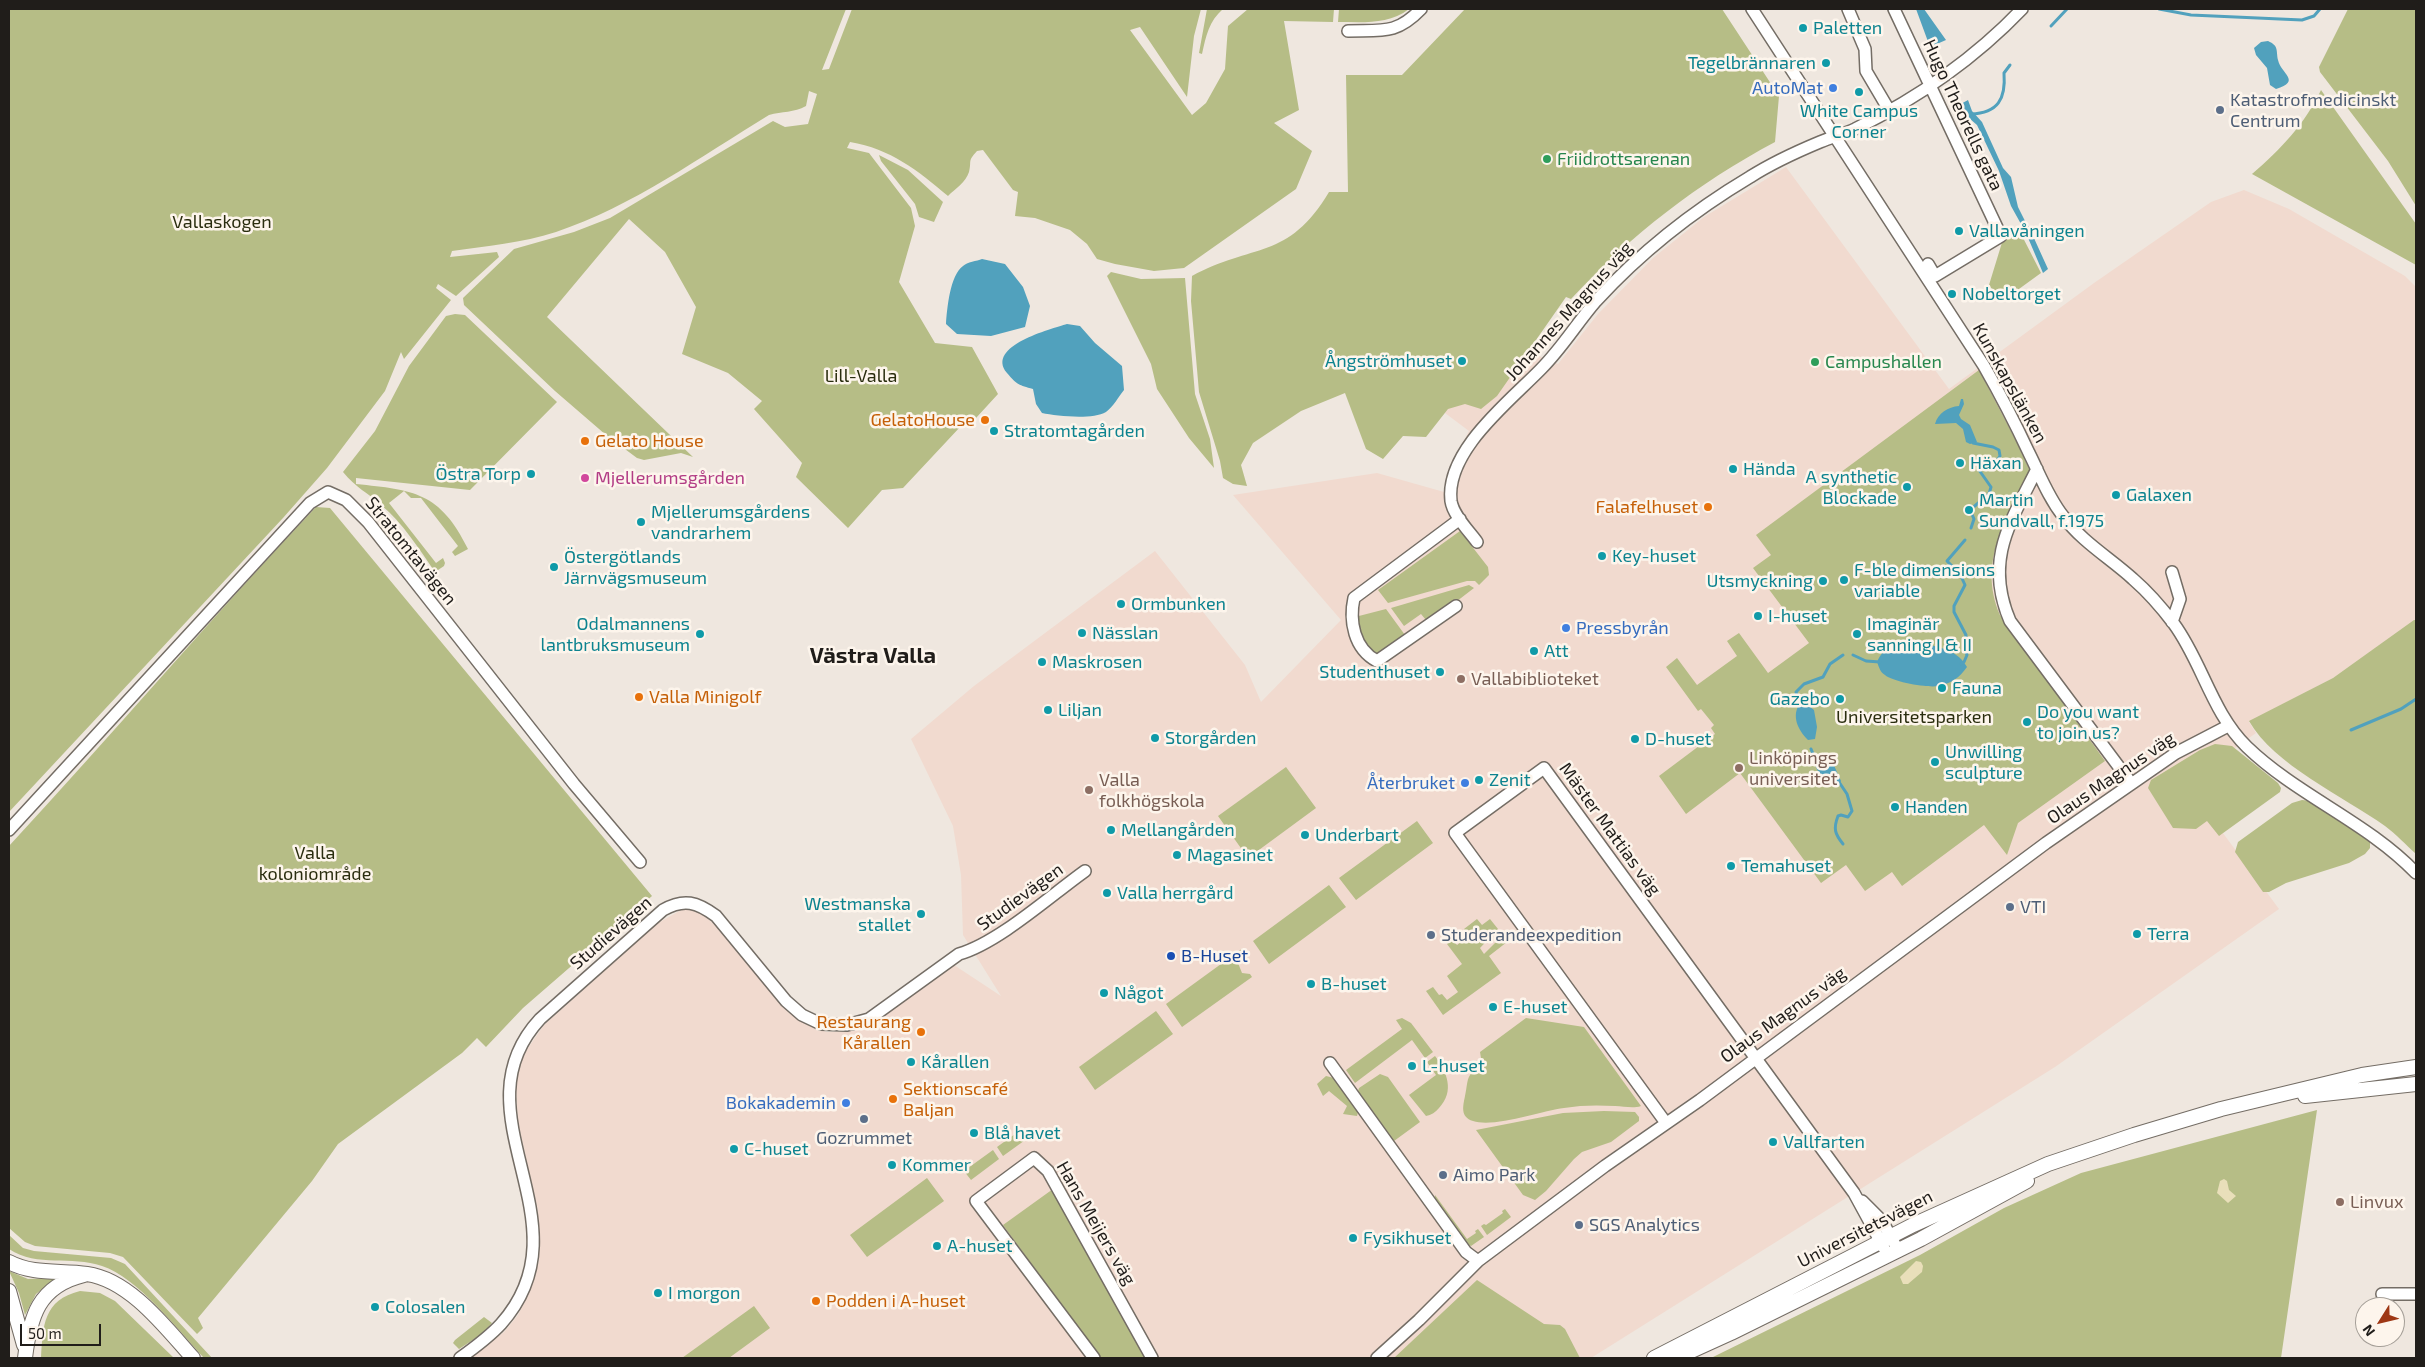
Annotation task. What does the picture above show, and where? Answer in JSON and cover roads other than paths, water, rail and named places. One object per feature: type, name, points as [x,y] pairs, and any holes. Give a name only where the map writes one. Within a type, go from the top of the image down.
[{"type":"main road","name":"Universitetsvägen","points":[[1654,1358],[1885,1239],[2006,1181],[2098,1147],[2170,1124],[2353,1077],[2416,1067]]},
{"type":"main road","name":"Universitetsvägen","points":[[2259,1101],[2416,1084]]},
{"type":"main road","name":"Universitetsvägen","points":[[1676,1358],[1892,1253],[2033,1178],[2098,1147]]},
{"type":"main road","points":[[9,1262],[33,1271],[87,1274],[109,1280],[129,1293],[193,1358]]},
{"type":"main road","points":[[25,1358],[29,1328],[41,1300],[63,1283],[87,1274]]},
{"type":"main road","points":[[9,1291],[20,1326],[25,1358]]},
{"type":"street","points":[[1348,31],[1394,29],[1403,25],[1421,9]]},
{"type":"street","name":"Kunskapslänken","points":[[1752,9],[1984,366],[2037,469],[2007,532],[1999,556],[1998,579],[2002,602],[2010,621],[2131,783]]},
{"type":"street","points":[[1848,9],[1865,49],[1866,71],[1889,110]]},
{"type":"street","name":"Hugo Theorells gata","points":[[1894,9],[2001,236],[1935,276],[1928,264]]},
{"type":"street","name":"Johannes Magnus väg","points":[[1477,542],[1460,519],[1451,500],[1456,471],[1470,442],[1547,363],[1615,282],[1666,234],[1691,215],[1750,176],[1889,110],[1930,85],[1994,36],[2022,9]]},
{"type":"street","points":[[2037,469],[2048,494],[2064,517],[2088,542],[2133,579],[2172,622],[2192,653],[2228,726],[2247,747],[2271,766],[2385,844],[2416,873]]},
{"type":"street","name":"Stratomtavägen","points":[[9,830],[310,503],[328,492],[346,500],[368,522],[574,784],[640,862]]},
{"type":"street","points":[[1456,606],[1377,661],[1365,652],[1352,624],[1354,598],[1460,519]]},
{"type":"street","points":[[2172,572],[2180,600],[2172,622]]},
{"type":"street","name":"Olaus Magnus väg","points":[[1377,1358],[1419,1320],[1478,1261],[2046,843],[2176,753],[2228,726]]},
{"type":"street","name":"Mäster Mattias väg","points":[[1666,1123],[1455,833],[1544,768],[1854,1193],[1882,1221],[1885,1239],[1892,1253]]},
{"type":"street","name":"Studievägen","points":[[460,1358],[489,1336],[511,1312],[520,1297],[532,1261],[534,1237],[531,1211],[509,1108],[509,1079],[516,1052],[540,1018],[664,910],[682,902],[691,902],[706,908],[716,916],[786,1001],[802,1015],[821,1024],[848,1025],[869,1019],[959,954],[976,950],[1085,871]]},
{"type":"street","points":[[1330,1063],[1461,1245],[1478,1261]]},
{"type":"street","name":"Hans Meijers väg","points":[[1094,1358],[976,1201],[1034,1158],[1048,1171],[1152,1358]]},
{"type":"street","points":[[2382,1294],[2416,1294]]},
{"type":"water","points":[[1916,9],[1924,9],[1946,40],[1930,47]]},
{"type":"water","points":[[2268,41],[2275,47],[2280,65],[2289,80],[2284,86],[2276,89],[2270,85],[2267,68],[2256,55],[2254,48],[2261,42]]},
{"type":"water","points":[[1968,100],[1972,111],[1982,122],[2003,168],[2011,177],[2018,207],[2026,223],[2035,234],[2033,236],[2048,269],[2043,273],[2026,233],[2011,206],[1999,171],[1977,125],[1961,111],[1959,105]]},
{"type":"water","points":[[982,259],[1005,264],[1023,287],[1030,306],[1025,327],[991,336],[957,334],[946,324],[950,293],[955,277],[965,265]]},
{"type":"water","points":[[1067,324],[1080,326],[1095,343],[1122,366],[1124,390],[1106,412],[1084,417],[1042,413],[1036,404],[1033,389],[1016,382],[1007,373],[1003,363],[1005,355],[1012,347],[1023,340]]},
{"type":"water","points":[[1961,399],[1963,399],[1964,404],[1959,415],[1961,419],[1970,425],[1977,442],[1970,444],[1966,442],[1963,429],[1956,423],[1935,424],[1938,417],[1944,411],[1959,406]]},
{"type":"water","points":[[1912,641],[1950,651],[1957,655],[1967,667],[1955,680],[1938,686],[1911,684],[1889,678],[1883,674],[1877,662],[1883,652],[1896,644]]},
{"type":"water","points":[[1800,703],[1805,703],[1814,710],[1817,727],[1815,739],[1808,740],[1801,732],[1797,723],[1796,713]]},
{"type":"water","points":[[1812,754],[1832,761],[1841,781],[1840,783],[1827,779],[1820,774]]},
{"type":"waterway","points":[[2051,26],[2067,9]]},
{"type":"waterway","points":[[2159,9],[2191,15],[2302,20],[2314,16],[2320,9]]},
{"type":"waterway","points":[[1971,114],[1988,111],[1998,103],[2002,97],[2004,73],[2010,65]]},
{"type":"waterway","points":[[1971,528],[1974,519],[1970,510],[1989,494],[1991,487],[1979,470],[1984,464],[1996,462],[2000,456],[1999,450],[1993,447],[1973,443]]},
{"type":"waterway","points":[[1961,664],[1967,655],[1964,647],[1966,635],[1954,612],[1954,606],[1965,585],[1960,574],[1947,561],[1965,540]]},
{"type":"waterway","points":[[1801,706],[1796,692],[1804,684],[1823,677],[1830,664],[1843,655]]},
{"type":"waterway","points":[[1853,655],[1866,661],[1880,662]]},
{"type":"waterway","points":[[2351,730],[2401,709],[2416,699]]},
{"type":"waterway","points":[[1811,749],[1814,756]]},
{"type":"waterway","points":[[1837,779],[1847,794],[1852,811],[1848,817],[1838,816],[1836,821],[1835,828],[1843,844]]},
{"type":"place","name":"Paletten","points":[[1803,28]]},
{"type":"place","name":"Tegelbrännaren","points":[[1826,63]]},
{"type":"place","name":"AutoMat","points":[[1833,88]]},
{"type":"place","name":"White Campus Corner","points":[[1859,92]]},
{"type":"place","name":"Katastrofmedicinskt Centrum","points":[[2220,110]]},
{"type":"place","name":"Friidrottsarenan","points":[[1547,159]]},
{"type":"place","name":"Vallavåningen","points":[[1959,231]]},
{"type":"place","name":"Nobeltorget","points":[[1952,294]]},
{"type":"place","name":"Ångströmhuset","points":[[1462,361]]},
{"type":"place","name":"Campushallen","points":[[1815,362]]},
{"type":"place","name":"GelatoHouse","points":[[985,420]]},
{"type":"place","name":"Stratomtagården","points":[[994,431]]},
{"type":"place","name":"Gelato House","points":[[585,441]]},
{"type":"place","name":"Häxan","points":[[1960,463]]},
{"type":"place","name":"Hända","points":[[1733,469]]},
{"type":"place","name":"Östra Torp","points":[[531,474]]},
{"type":"place","name":"Mjellerumsgården","points":[[585,478]]},
{"type":"place","name":"A synthetic Blockade","points":[[1907,487]]},
{"type":"place","name":"Galaxen","points":[[2116,495]]},
{"type":"place","name":"Falafelhuset","points":[[1708,507]]},
{"type":"place","name":"Martin Sundvall, f.1975","points":[[1969,510]]},
{"type":"place","name":"Mjellerumsgårdens vandrarhem","points":[[641,522]]},
{"type":"place","name":"Key-huset","points":[[1602,556]]},
{"type":"place","name":"Östergötlands Järnvägsmuseum","points":[[554,567]]},
{"type":"place","name":"F-ble dimensions variable","points":[[1844,580]]},
{"type":"place","name":"Utsmyckning","points":[[1823,581]]},
{"type":"place","name":"Ormbunken","points":[[1121,604]]},
{"type":"place","name":"I-huset","points":[[1758,616]]},
{"type":"place","name":"Pressbyrån","points":[[1566,628]]},
{"type":"place","name":"Nässlan","points":[[1082,633]]},
{"type":"place","name":"Odalmannens lantbruksmuseum","points":[[700,634]]},
{"type":"place","name":"Imaginär sanning I & II","points":[[1857,634]]},
{"type":"place","name":"Att","points":[[1534,651]]},
{"type":"place","name":"Maskrosen","points":[[1042,662]]},
{"type":"place","name":"Studenthuset","points":[[1440,672]]},
{"type":"place","name":"Vallabiblioteket","points":[[1461,679]]},
{"type":"place","name":"Fauna","points":[[1942,688]]},
{"type":"place","name":"Valla Minigolf","points":[[639,697]]},
{"type":"place","name":"Gazebo","points":[[1840,699]]},
{"type":"place","name":"Liljan","points":[[1048,710]]},
{"type":"place","name":"Do you want to join us?","points":[[2027,722]]},
{"type":"place","name":"Storgården","points":[[1155,738]]},
{"type":"place","name":"D-huset","points":[[1635,739]]},
{"type":"place","name":"Unwilling sculpture","points":[[1935,762]]},
{"type":"place","name":"Linköpings universitet","points":[[1739,768]]},
{"type":"place","name":"Zenit","points":[[1479,780]]},
{"type":"place","name":"Återbruket","points":[[1465,783]]},
{"type":"place","name":"Valla folkhögskola","points":[[1089,790]]},
{"type":"place","name":"Handen","points":[[1895,807]]},
{"type":"place","name":"Mellangården","points":[[1111,830]]},
{"type":"place","name":"Underbart","points":[[1305,835]]},
{"type":"place","name":"Magasinet","points":[[1177,855]]},
{"type":"place","name":"Temahuset","points":[[1731,866]]},
{"type":"place","name":"Valla herrgård","points":[[1107,893]]},
{"type":"place","name":"VTI","points":[[2010,907]]},
{"type":"place","name":"Westmanska stallet","points":[[921,914]]},
{"type":"place","name":"Terra","points":[[2137,934]]},
{"type":"place","name":"Studerandeexpedition","points":[[1431,935]]},
{"type":"place","name":"B-Huset","points":[[1171,956]]},
{"type":"place","name":"B-huset","points":[[1311,984]]},
{"type":"place","name":"Något","points":[[1104,993]]},
{"type":"place","name":"E-huset","points":[[1493,1007]]},
{"type":"place","name":"Restaurang Kårallen","points":[[921,1032]]},
{"type":"place","name":"Kårallen","points":[[911,1062]]},
{"type":"place","name":"L-huset","points":[[1412,1066]]},
{"type":"place","name":"Sektionscafé Baljan","points":[[893,1099]]},
{"type":"place","name":"Bokakademin","points":[[846,1103]]},
{"type":"place","name":"Gozrummet","points":[[864,1119]]},
{"type":"place","name":"Blå havet","points":[[974,1133]]},
{"type":"place","name":"Vallfarten","points":[[1773,1142]]},
{"type":"place","name":"C-huset","points":[[734,1149]]},
{"type":"place","name":"Kommer","points":[[892,1165]]},
{"type":"place","name":"Aimo Park","points":[[1443,1175]]},
{"type":"place","name":"Linvux","points":[[2340,1202]]},
{"type":"place","name":"SGS Analytics","points":[[1579,1225]]},
{"type":"place","name":"Fysikhuset","points":[[1353,1238]]},
{"type":"place","name":"A-huset","points":[[937,1246]]},
{"type":"place","name":"I morgon","points":[[658,1293]]},
{"type":"place","name":"Podden i A-huset","points":[[816,1301]]},
{"type":"place","name":"Colosalen","points":[[375,1307]]},
{"type":"district","name":"Västra Valla","points":[[873,656]]},
{"type":"park label","name":"Vallaskogen","points":[[222,222]]},
{"type":"park label","name":"Lill-Valla","points":[[861,376]]},
{"type":"park label","name":"Universitetsparken","points":[[1914,717]]},
{"type":"park label","name":"Valla koloniområde","points":[[315,863]]}]
